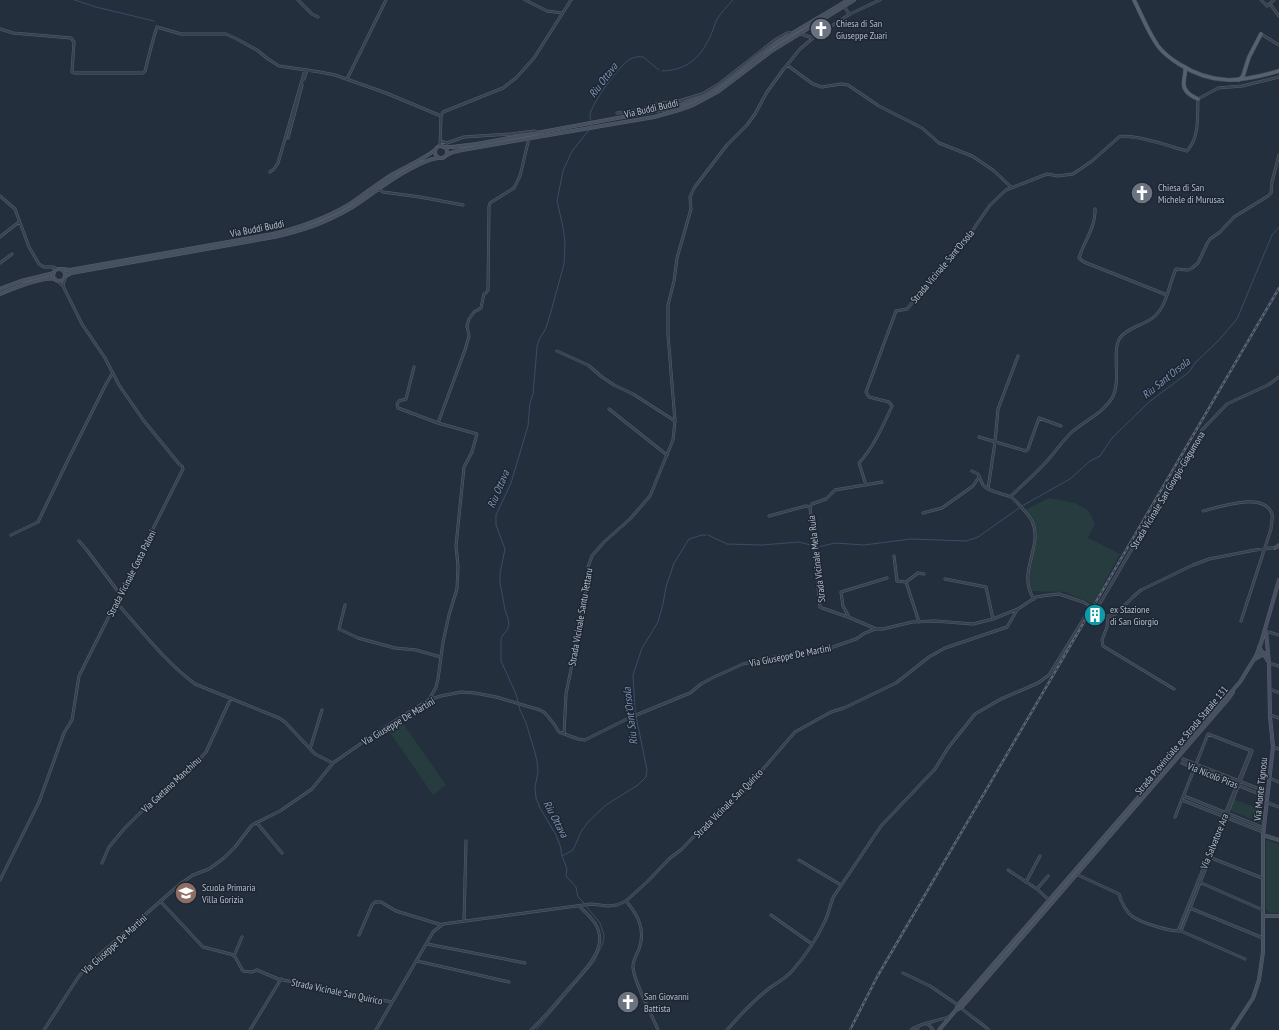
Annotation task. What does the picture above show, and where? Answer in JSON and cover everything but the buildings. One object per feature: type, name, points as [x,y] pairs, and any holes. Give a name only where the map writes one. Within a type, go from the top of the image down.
[{"type":"main road","name":"Via Buddi Buddi","points":[[447,155],[453,152],[597,127],[679,110],[704,100],[719,91],[773,50],[843,5],[848,0]]},
{"type":"main road","name":"Via Buddi Buddi","points":[[442,146],[465,146],[675,107],[697,99],[722,85],[767,49],[791,33],[854,0]]},
{"type":"main road","points":[[1134,0],[1148,30],[1158,46],[1165,54],[1193,72],[1219,80],[1239,80],[1279,71]]},
{"type":"main road","points":[[1239,80],[1245,71],[1249,57],[1261,34]]},
{"type":"main road","points":[[1185,67],[1186,72],[1183,83],[1190,95],[1198,99]]},
{"type":"main road","points":[[1245,71],[1248,76],[1253,78]]},
{"type":"main road","points":[[1185,78],[1189,73],[1193,72]]},
{"type":"main road","points":[[442,146],[446,149],[447,155],[443,158],[438,158],[435,150],[442,146]]},
{"type":"main road","name":"Via Buddi Buddi","points":[[60,269],[70,270],[274,234],[301,227],[322,219],[350,204],[392,175],[435,150]]},
{"type":"main road","name":"Via Buddi Buddi","points":[[65,277],[71,273],[302,231],[324,223],[352,207],[394,178],[421,163],[438,158]]},
{"type":"main road","points":[[0,289],[60,269],[65,272],[65,277],[62,281],[48,278],[0,294]]},
{"type":"main road","points":[[54,272],[53,276],[56,280]]},
{"type":"main road","points":[[1235,688],[1255,658],[1266,631],[1279,580]]},
{"type":"main road","name":"Via Monte Tignosu","points":[[1232,1030],[1253,998],[1259,980],[1263,952],[1263,832],[1273,747],[1266,631]]},
{"type":"main road","points":[[1255,658],[1264,654],[1268,649],[1265,646],[1259,647]]},
{"type":"main road","name":"Via Monte Tignosu","points":[[1259,647],[1269,663]]},
{"type":"main road","name":"Strada Provinciale ex Strada Statale 131","points":[[939,1030],[1225,703],[1235,688]]},
{"type":"main road","name":"Strada Provinciale ex Strada Statale 131","points":[[960,1007],[1050,900],[1235,688]]},
{"type":"main road","points":[[1263,832],[1279,840]]},
{"type":"main road","points":[[1263,916],[1279,916]]},
{"type":"street","points":[[298,0],[312,14],[318,17]]},
{"type":"street","points":[[347,79],[386,0]]},
{"type":"street","points":[[525,0],[547,12],[562,13]]},
{"type":"street","points":[[442,146],[440,141],[440,116],[443,112],[503,88],[517,77],[534,58],[571,0]]},
{"type":"street","points":[[838,0],[850,14]]},
{"type":"street","name":"Strada Vicinale Santu Tettaru","points":[[564,734],[567,686],[585,600],[588,567],[592,556],[604,542],[630,519],[650,496],[673,440],[675,421],[668,335],[668,305],[674,281],[677,258],[691,209],[690,197],[694,188],[726,145],[747,125],[767,92],[800,49],[813,38],[850,14],[880,0]]},
{"type":"street","points":[[1261,0],[1266,6],[1274,0]]},
{"type":"street","points":[[1270,4],[1279,16]]},
{"type":"street","points":[[0,29],[15,33],[71,38],[74,42],[72,72],[74,73],[143,73],[145,71],[150,46],[156,27],[181,34],[226,34],[257,50],[268,60],[279,66],[320,72],[347,79],[396,96],[440,116]]},
{"type":"street","points":[[617,113],[643,109],[656,104],[682,100],[702,94],[719,84],[757,53],[787,33],[791,33]]},
{"type":"street","points":[[799,33],[813,38]]},
{"type":"street","points":[[1261,34],[1279,45]]},
{"type":"street","points":[[787,65],[813,84],[822,87],[841,84],[848,85],[880,106],[922,128],[939,143],[972,156],[993,170],[1011,187]]},
{"type":"street","points":[[288,138],[306,70]]},
{"type":"street","points":[[270,172],[278,163],[306,70]]},
{"type":"street","points":[[1198,99],[1218,88],[1242,86],[1279,77]]},
{"type":"street","name":"Strada Vicinale Sant'Orsola","points":[[866,485],[859,463],[863,460],[870,448],[892,406],[889,402],[869,397],[866,392],[896,311],[907,309],[966,240],[990,205],[1011,187],[1047,174],[1058,176],[1073,174],[1092,161],[1118,137],[1122,136],[1136,137],[1187,151],[1197,128],[1198,99]]},
{"type":"street","points":[[675,107],[682,100]]},
{"type":"street","points":[[440,141],[447,143],[464,137],[534,131],[539,132]]},
{"type":"street","points":[[497,140],[500,135]]},
{"type":"street","points":[[438,423],[465,350],[469,336],[469,319],[474,312],[481,308],[484,294],[488,290],[490,203],[514,188],[520,176],[529,138]]},
{"type":"street","points":[[1011,497],[1047,461],[1072,432],[1105,407],[1116,390],[1117,347],[1119,340],[1127,330],[1149,320],[1156,315],[1167,295],[1176,269],[1188,270],[1198,264],[1210,239],[1220,232],[1234,217],[1271,193],[1272,182],[1279,155]]},
{"type":"street","points":[[378,189],[383,192],[420,197],[463,206]]},
{"type":"street","points":[[0,196],[15,209],[29,247],[39,264],[44,267],[60,269]]},
{"type":"street","points":[[1095,209],[1096,217],[1080,258],[1084,262],[1167,295]]},
{"type":"street","points":[[0,237],[19,222]]},
{"type":"street","points":[[0,263],[12,254]]},
{"type":"street","points":[[63,286],[65,277]]},
{"type":"street","name":"Strada Vicinale Costa Paloni","points":[[0,880],[40,801],[64,733],[72,720],[79,676],[183,469],[144,421],[119,385],[105,358],[82,324],[63,286],[56,280]]},
{"type":"street","points":[[557,351],[588,365],[614,385],[633,394],[675,421]]},
{"type":"street","points":[[988,489],[998,410],[1018,356]]},
{"type":"street","points":[[414,367],[406,399],[399,401],[397,404],[398,408],[438,423],[477,434],[472,452],[464,467],[456,546],[458,566],[457,589],[443,642],[442,657],[436,687],[428,700]]},
{"type":"street","points":[[11,535],[38,522],[69,456],[112,374]]},
{"type":"street","name":"Strada Vicinale San Giorgio-Giagumona","points":[[1096,610],[1202,430],[1227,404],[1268,385],[1279,377]]},
{"type":"street","points":[[609,409],[668,455]]},
{"type":"street","points":[[979,437],[1026,451],[1039,418],[1061,426]]},
{"type":"street","points":[[972,471],[978,474],[983,486],[1011,497],[1032,519],[1035,529],[1035,543],[1027,580],[1029,592],[1034,599]]},
{"type":"street","points":[[923,513],[942,508],[973,486],[979,476]]},
{"type":"street","name":"Strada Vicinale Mela Ruia","points":[[875,629],[820,607],[810,507],[812,504],[826,499],[835,490],[882,482]]},
{"type":"street","points":[[1203,511],[1238,502],[1256,502],[1266,506],[1272,514],[1271,529],[1241,621]]},
{"type":"street","points":[[769,516],[806,506],[810,507]]},
{"type":"street","points":[[79,541],[86,548],[120,594]]},
{"type":"street","points":[[1174,688],[1103,646],[1102,640],[1107,627],[1108,616],[1112,616],[1118,612],[1147,586],[1193,565],[1209,559],[1278,547]]},
{"type":"street","points":[[894,556],[897,581],[906,582],[918,573],[924,574]]},
{"type":"street","points":[[850,618],[843,606],[841,592],[887,578]]},
{"type":"street","points":[[945,579],[986,587],[993,619]]},
{"type":"street","points":[[906,582],[919,622]]},
{"type":"street","name":"Via Giuseppe De Martini","points":[[44,1030],[79,976],[96,958],[180,884],[193,875],[209,869],[224,858],[235,847],[252,825],[280,811],[312,789],[333,764],[376,733],[428,700],[460,692],[480,694],[521,704],[545,713],[559,732],[585,740],[629,718],[690,693],[714,676],[743,664],[779,656],[827,649],[875,629],[934,621],[973,624],[993,619],[1018,609],[1042,596],[1059,594],[1083,602],[1108,616]]},
{"type":"street","points":[[116,602],[180,672],[195,684],[279,718],[285,722],[320,758],[333,764]]},
{"type":"street","points":[[345,605],[339,629],[366,640],[395,648],[416,650],[442,657]]},
{"type":"street","points":[[727,1030],[744,1012],[793,970],[812,944],[825,920],[830,904],[841,885],[881,826],[935,769],[948,748],[975,714],[1001,699],[1038,683],[1049,675],[1091,607]]},
{"type":"street","name":"Strada Vicinale San Quirico","points":[[376,1030],[433,932],[443,924],[591,904],[608,906],[617,905],[626,900],[648,881],[669,859],[682,849],[711,818],[744,790],[795,732],[831,712],[844,708],[896,683],[929,657],[945,648],[1007,628],[1018,609]]},
{"type":"street","points":[[1266,631],[1279,636]]},
{"type":"street","points":[[1269,663],[1279,666]]},
{"type":"street","points":[[1270,689],[1279,692]]},
{"type":"street","name":"Via Gaetano Manchinu","points":[[102,863],[109,847],[124,829],[206,752],[231,698]]},
{"type":"street","points":[[310,749],[322,710]]},
{"type":"street","points":[[1270,715],[1279,718]]},
{"type":"street","name":"Via Salvatore Ara","points":[[1180,931],[1251,751],[1208,734],[1196,764]]},
{"type":"street","points":[[1273,747],[1279,749]]},
{"type":"street","name":"Via Nicolò Piras","points":[[1184,759],[1268,792]]},
{"type":"street","name":"Via Nicolò Piras","points":[[1182,763],[1267,797]]},
{"type":"street","points":[[1175,817],[1196,764]]},
{"type":"street","points":[[1269,778],[1279,782]]},
{"type":"street","points":[[1184,796],[1226,813],[1263,832]]},
{"type":"street","points":[[1182,800],[1263,832]]},
{"type":"street","points":[[1266,802],[1279,807]]},
{"type":"street","points":[[257,823],[282,853]]},
{"type":"street","points":[[464,921],[466,841]]},
{"type":"street","points":[[1026,882],[1040,856]]},
{"type":"street","points":[[1209,857],[1262,878]]},
{"type":"street","points":[[799,860],[841,885]]},
{"type":"street","points":[[1008,870],[1037,889],[1050,900]]},
{"type":"street","points":[[1076,874],[1119,894],[1121,902],[1134,917],[1173,931],[1180,931],[1245,959]]},
{"type":"street","points":[[1037,889],[1048,876]]},
{"type":"street","points":[[1199,882],[1263,910]]},
{"type":"street","name":"Via Salvatore Ara","points":[[1180,931],[1199,882]]},
{"type":"street","points":[[626,900],[633,909],[642,929],[642,942],[633,966],[636,980],[658,1030]]},
{"type":"street","points":[[161,902],[203,947],[234,956],[242,936]]},
{"type":"street","points":[[359,935],[372,905],[375,902],[381,902],[396,911],[442,925]]},
{"type":"street","points":[[531,1030],[540,1022],[594,957],[599,942],[597,926],[579,906]]},
{"type":"street","points":[[1190,908],[1263,938]]},
{"type":"street","points":[[771,915],[812,944]]},
{"type":"street","points":[[427,944],[525,962]]},
{"type":"street","name":"Strada Vicinale San Quirico","points":[[234,956],[243,971],[252,972],[258,970],[282,979],[392,1002]]},
{"type":"street","points":[[417,961],[509,982]]},
{"type":"street","points":[[903,973],[919,979],[930,986],[960,1007],[972,1018],[980,1021],[989,1030]]},
{"type":"street","name":"Strada Vicinale San Quirico","points":[[250,1030],[282,979]]},
{"type":"street","points":[[911,1030],[920,1025],[943,1019],[953,1014]]},
{"type":"street","points":[[926,1024],[933,1030]]},
{"type":"street","points":[[917,1030],[920,1025]]},
{"type":"green space","points":[[1049,498],[1075,503],[1089,511],[1095,524],[1088,538],[1120,554],[1093,604],[1065,592],[1030,591],[1031,556],[1037,532],[1025,510]]},
{"type":"green space","points":[[400,719],[446,785],[433,795],[387,728]]},
{"type":"green space","points":[[1233,799],[1266,811],[1264,824],[1229,810]]},
{"type":"green space","points":[[1266,840],[1279,844],[1279,913],[1270,913],[1266,909]]},
{"type":"waterway","points":[[75,0],[96,7],[154,21]]},
{"type":"waterway","name":"Riu Ottava","points":[[662,71],[685,66],[697,57],[706,45],[717,19],[733,0]]},
{"type":"waterway","name":"Riu Ottava","points":[[591,126],[590,115],[593,106],[601,92],[627,61],[633,58],[643,57],[659,70]]},
{"type":"waterway","name":"Riu Ottava","points":[[584,903],[578,897],[576,887],[566,876],[567,869],[560,845],[536,798],[535,787],[538,772],[534,749],[516,694],[501,661],[501,639],[509,625],[500,582],[500,573],[505,549],[496,525],[496,515],[511,483],[528,426],[530,403],[533,394],[537,347],[546,328],[564,264],[565,242],[557,201],[563,171],[572,151],[590,129]]},
{"type":"waterway","name":"Riu Sant'Orsola","points":[[1022,506],[1070,479],[1090,461],[1100,456],[1112,438],[1149,402],[1189,372],[1195,363],[1218,341],[1237,319],[1272,235],[1279,227]]},
{"type":"waterway","name":"Riu Sant'Orsola","points":[[708,535],[727,544],[762,545],[799,542],[818,547],[835,543],[864,545],[911,539],[966,541],[978,537],[1019,508]]},
{"type":"waterway","name":"Riu Sant'Orsola","points":[[562,856],[573,850],[582,830],[606,805],[638,785],[646,777],[647,770],[635,711],[633,675],[642,648],[658,622],[666,587],[674,563],[689,539],[706,535]]},
{"type":"waterway","name":"Riu Ottava","points":[[536,1030],[594,962],[603,943],[604,935],[600,923],[586,906]]},
{"type":"railway","points":[[850,1030],[877,977],[1279,288]]},
{"type":"place","name":"Chiesa di San Giuseppe Zuari","points":[[821,29]]},
{"type":"place","name":"Chiesa di San Michele di Murusas","points":[[1142,193]]},
{"type":"place","name":"ex Stazione di San Giorgio","points":[[1095,615]]},
{"type":"place","name":"Scuola Primaria Villa Gorizia","points":[[186,893]]},
{"type":"place","name":"San Giovanni Battista","points":[[628,1002]]}]
